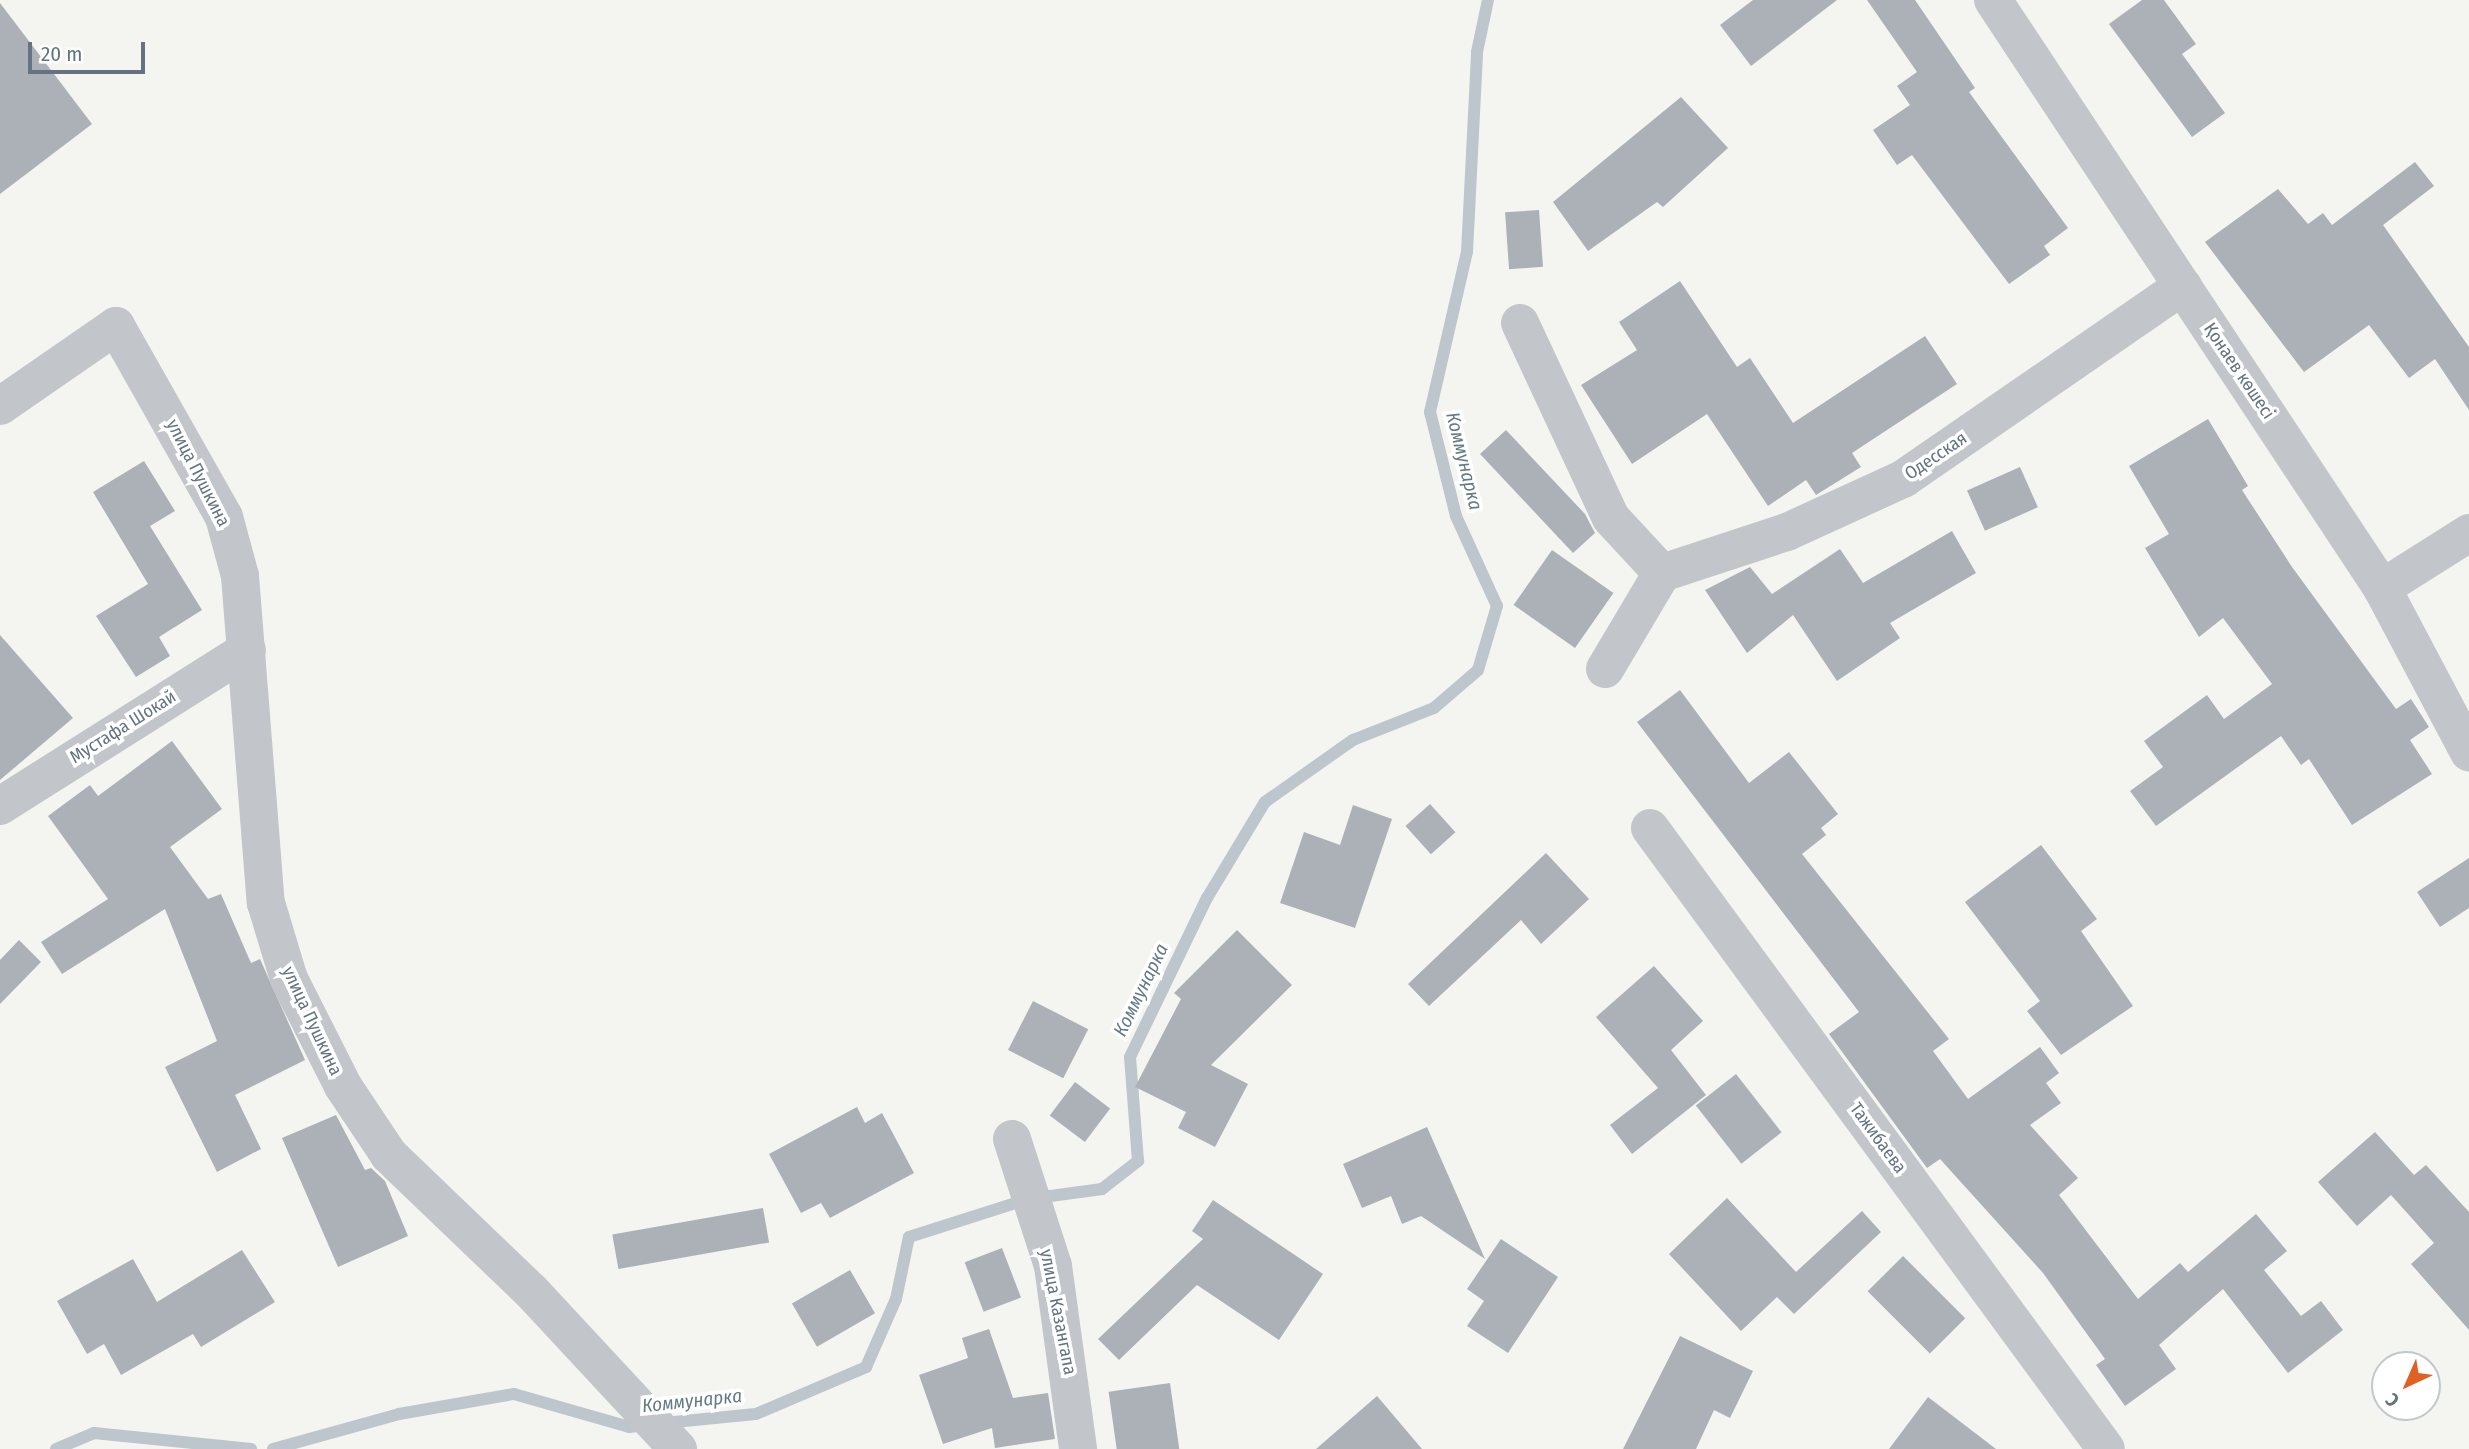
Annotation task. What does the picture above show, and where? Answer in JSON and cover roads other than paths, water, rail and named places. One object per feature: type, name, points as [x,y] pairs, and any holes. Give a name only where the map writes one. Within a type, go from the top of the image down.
[{"type":"street","name":"Қонаев көшесі","points":[[1993,0],[2382,588],[2469,752]]},
{"type":"street","name":"Одесская","points":[[1662,573],[1787,532],[1903,480],[2183,286]]},
{"type":"street","points":[[1520,323],[1611,518],[1662,573],[1605,669]]},
{"type":"street","name":"улица Пушкина","points":[[0,406],[116,327],[224,517],[240,576],[266,903],[289,979],[343,1086],[389,1155],[531,1291],[678,1449]]},
{"type":"street","points":[[2382,588],[2469,533]]},
{"type":"street","name":"Мустафа Шокай","points":[[0,806],[247,650]]},
{"type":"street","name":"Тажибаева","points":[[1650,828],[2106,1449]]},
{"type":"street","name":"улица Казангапа","points":[[1012,1139],[1053,1266],[1078,1449]]},
{"type":"waterway","name":"Коммунарка","points":[[664,1423],[756,1414],[866,1367],[896,1299],[909,1237],[1028,1199],[1102,1189],[1138,1161],[1130,1057],[1207,898],[1265,802],[1353,740],[1434,708],[1478,670],[1497,606],[1456,516],[1430,412],[1467,252],[1477,52],[1488,0]]},
{"type":"waterway","name":"Коммунарка","points":[[273,1449],[399,1414],[514,1394],[629,1427],[646,1425]]},
{"type":"waterway","name":"Коммунарка","points":[[56,1449],[94,1433],[251,1449]]}]
